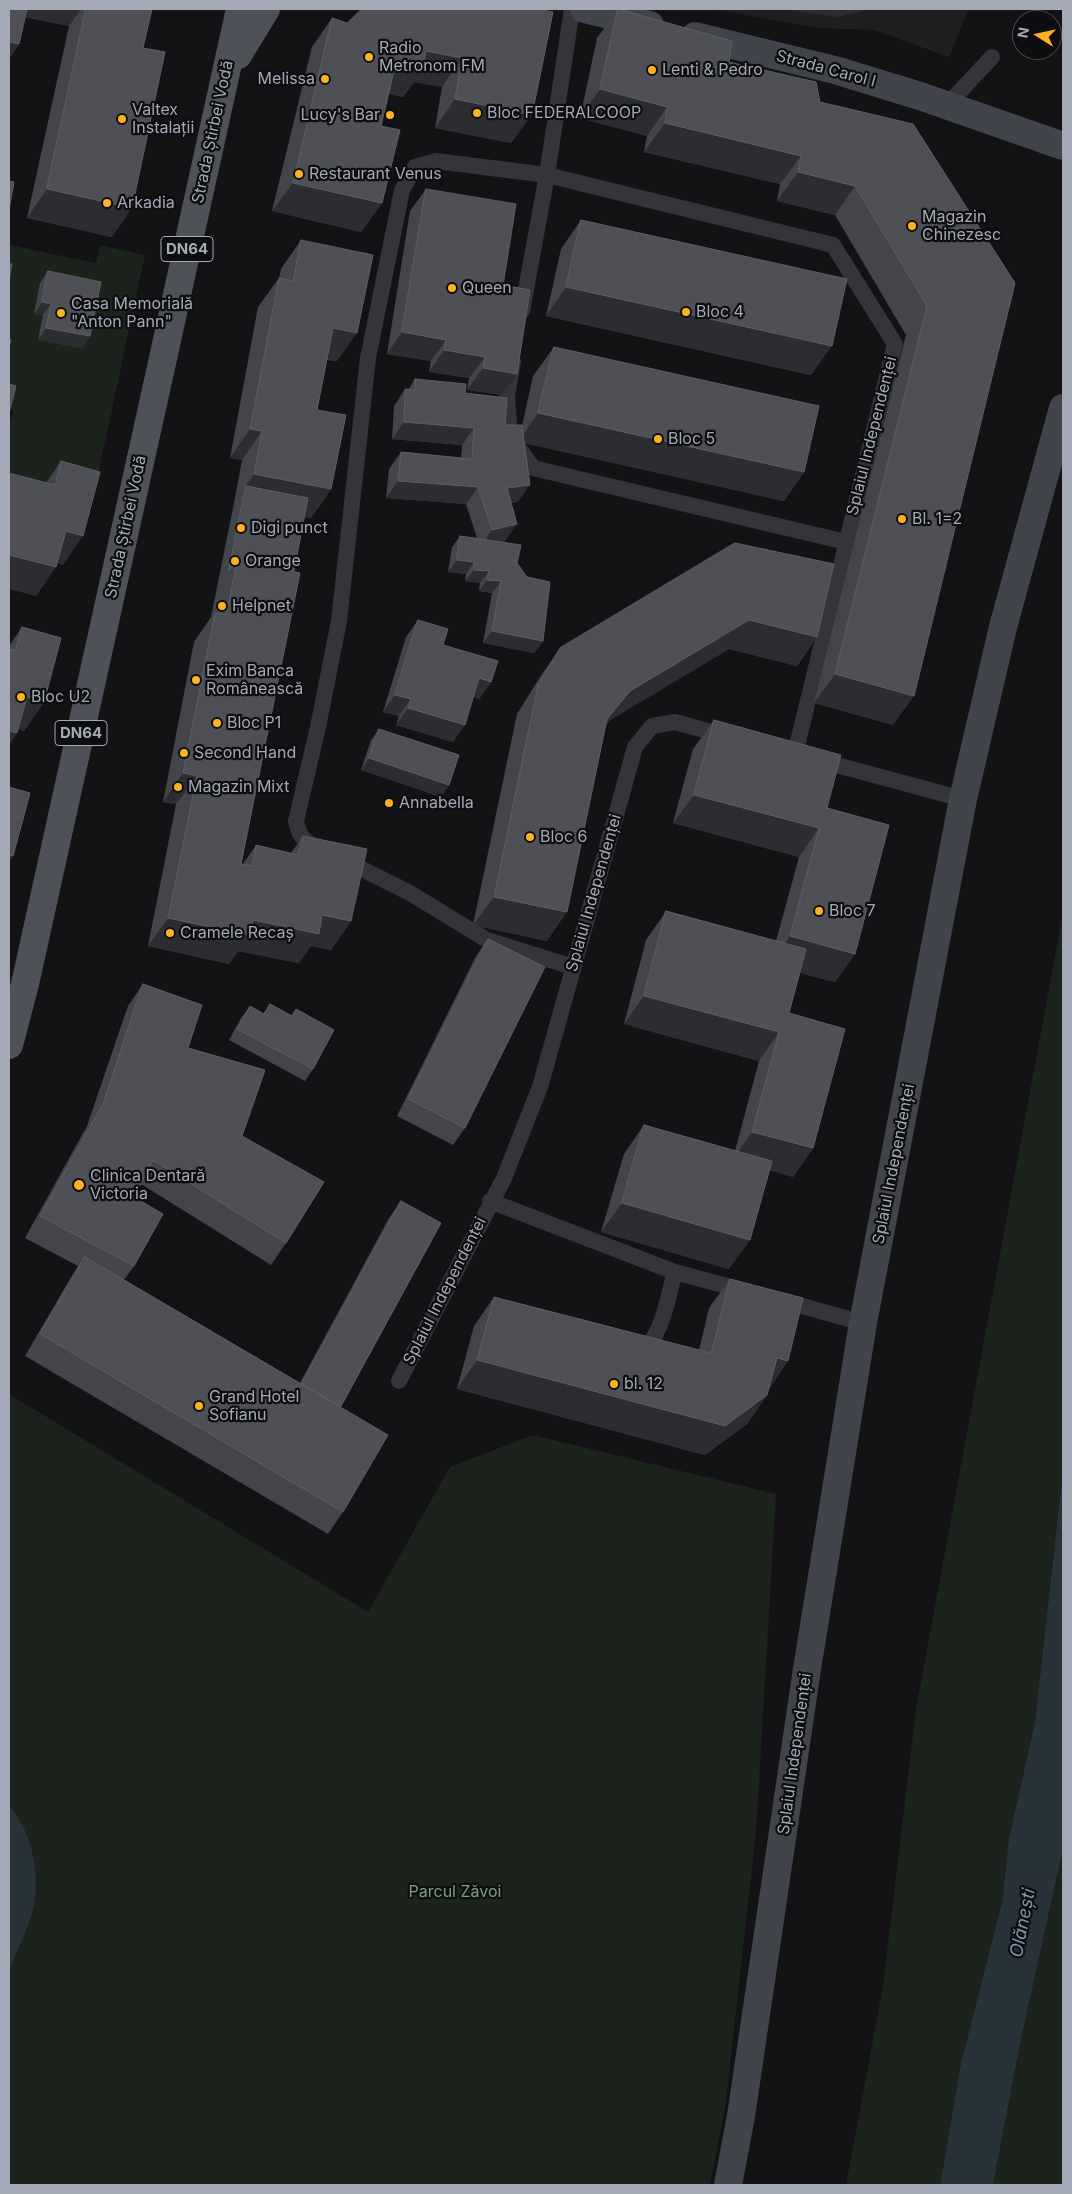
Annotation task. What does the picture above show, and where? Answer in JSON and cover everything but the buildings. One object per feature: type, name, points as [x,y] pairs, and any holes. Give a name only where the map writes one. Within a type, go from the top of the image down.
[{"type":"main road","points":[[222,9],[225,78]]},
{"type":"main road","name":"Strada Știrbei Vodă","points":[[9,1045],[25,984],[240,9]]},
{"type":"main road","points":[[225,78],[266,9]]},
{"type":"street","name":"Strada Carol I","points":[[584,9],[835,70],[947,105],[1063,146]]},
{"type":"street","name":"Splaiul Independenței","points":[[728,2185],[741,2116],[806,1679],[863,1323],[963,799],[1002,627],[1063,408]]},
{"type":"lane","points":[[519,329],[547,175],[572,9]]},
{"type":"lane","points":[[947,105],[992,57]]},
{"type":"lane","name":"Splaiul Independenței","points":[[573,967],[487,940],[410,893],[311,844],[298,833],[296,821],[318,727],[339,621],[368,358],[402,190],[415,168],[436,161],[547,175],[833,245],[895,344],[795,754]]},
{"type":"lane","points":[[516,348],[507,396],[510,436],[533,468],[846,542]]},
{"type":"lane","name":"Splaiul Independenței","points":[[399,1381],[515,1154],[540,1087],[635,747],[652,726],[675,722],[740,739]]},
{"type":"lane","points":[[776,749],[963,799]]},
{"type":"lane","name":"Splaiul Independenței","points":[[490,1201],[676,1272],[863,1323]]},
{"type":"lane","points":[[618,1354],[636,1354],[648,1348],[658,1332],[676,1272]]},
{"type":"shaded area","points":[[714,9],[969,9],[949,57],[874,30],[818,28]]},
{"type":"green space","points":[[9,245],[96,263],[100,245],[145,255],[96,484],[9,500],[9,427],[13,412],[9,401]]},
{"type":"green space","points":[[1063,913],[1063,1471],[1035,1722],[1009,1838],[1002,1902],[961,2063],[940,2185],[846,2185],[883,1986],[916,1709]]},
{"type":"green space","name":"Parcul Zăvoi","points":[[9,1394],[368,1612],[450,1467],[533,1435],[776,1494],[756,1832],[725,2109],[710,2185],[9,2185]]},
{"type":"green space","points":[[1063,1849],[1063,2185],[993,2185],[1020,2044]]},
{"type":"water","name":"Olănești","points":[[1063,1471],[1063,1849],[1020,2044],[993,2185],[940,2185],[961,2063],[1002,1902],[1009,1838],[1035,1722]]},
{"type":"water","points":[[9,1805],[25,1830],[30,1844],[34,1858],[36,1888],[31,1917],[9,1970]]},
{"type":"place","name":"Radio Metronom FM","points":[[369,57]]},
{"type":"place","name":"Lenti & Pedro","points":[[652,70]]},
{"type":"place","name":"Melissa","points":[[325,79]]},
{"type":"place","name":"Bloc FEDERALCOOP","points":[[477,113]]},
{"type":"place","name":"Lucy's Bar","points":[[390,115]]},
{"type":"place","name":"Valtex Instalații","points":[[122,119]]},
{"type":"place","name":"Restaurant Venus","points":[[299,174]]},
{"type":"place","name":"Arkadia","points":[[107,203]]},
{"type":"place","name":"Magazin Chinezesc","points":[[912,226]]},
{"type":"place","name":"Queen","points":[[452,288]]},
{"type":"place","name":"Bloc 4","points":[[686,312]]},
{"type":"place","name":"Casa Memorială \"Anton Pann\"","points":[[61,313]]},
{"type":"place","name":"Bloc 5","points":[[658,439]]},
{"type":"place","name":"Bl. 1=2","points":[[902,519]]},
{"type":"place","name":"Digi punct","points":[[241,528]]},
{"type":"place","name":"Orange","points":[[235,561]]},
{"type":"place","name":"Helpnet","points":[[222,606]]},
{"type":"place","name":"Exim Banca Românească","points":[[196,680]]},
{"type":"place","name":"Bloc U2","points":[[21,697]]},
{"type":"place","name":"Bloc P1","points":[[217,723]]},
{"type":"place","name":"Second Hand","points":[[184,753]]},
{"type":"place","name":"Magazin Mixt","points":[[178,787]]},
{"type":"place","name":"Annabella","points":[[389,803]]},
{"type":"place","name":"Bloc 6","points":[[530,837]]},
{"type":"place","name":"Bloc 7","points":[[819,911]]},
{"type":"place","name":"Cramele Recaș","points":[[170,933]]},
{"type":"place","name":"Clinica Dentară Victoria","points":[[79,1185]]},
{"type":"place","name":"bl. 12","points":[[614,1384]]},
{"type":"place","name":"Grand Hotel Sofianu","points":[[199,1406]]}]
